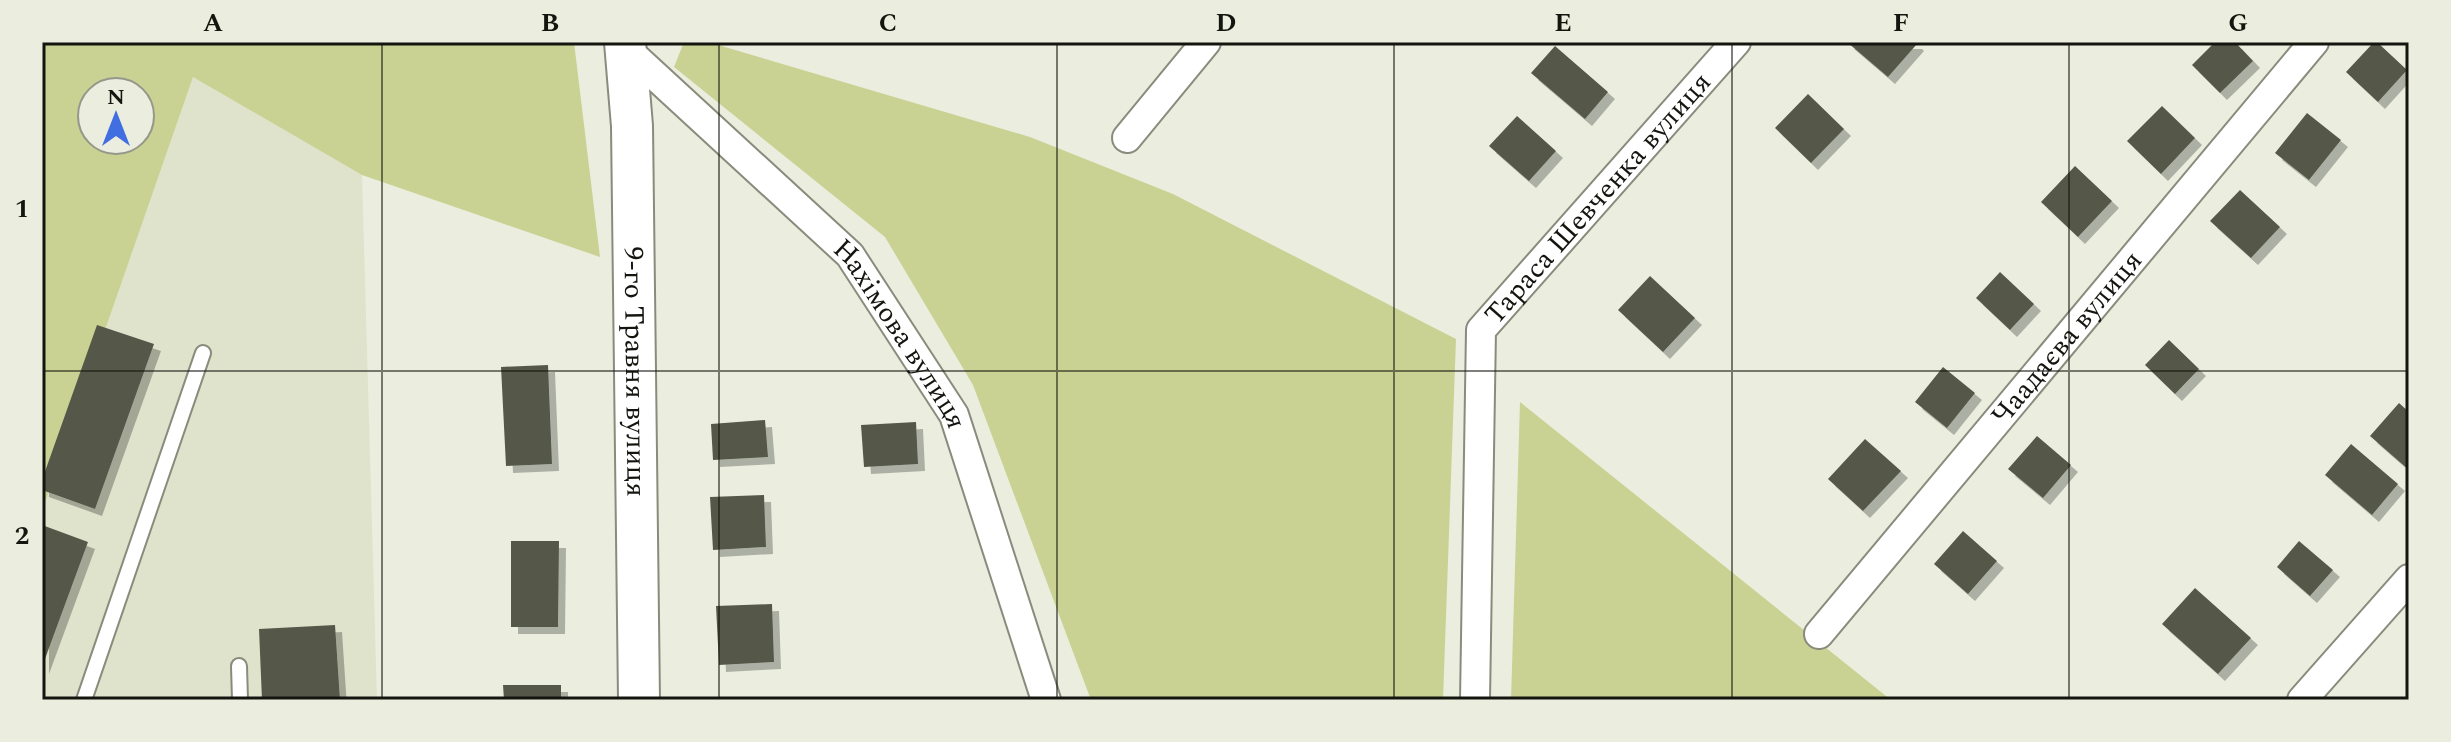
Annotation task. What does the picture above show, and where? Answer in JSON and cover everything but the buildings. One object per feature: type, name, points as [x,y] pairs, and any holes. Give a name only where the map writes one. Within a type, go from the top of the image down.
[{"type":"main road","name":"9-го Травня вулиця","points":[[626,45],[632,126],[639,700]]},
{"type":"street","points":[[1127,138],[1206,42]]},
{"type":"street","name":"Тараса Шевченка вулиця","points":[[1475,700],[1481,330],[1736,42]]},
{"type":"street","name":"Чаадаєва вулиця","points":[[1819,634],[2314,42]]},
{"type":"street","name":"Нахімова вулиця","points":[[626,45],[850,255],[954,415],[1046,700]]},
{"type":"street","points":[[2302,700],[2409,579]]},
{"type":"lane","points":[[84,700],[203,353]]},
{"type":"lane","points":[[239,666],[240,700]]},
{"type":"shaded area","points":[[193,76],[362,175],[377,700],[42,700],[42,488]]},
{"type":"green space","points":[[42,42],[574,42],[600,257],[362,175],[193,77],[42,511]]},
{"type":"green space","points":[[684,42],[708,42],[1030,137],[1173,194],[1456,339],[1443,700],[1091,700],[973,385],[885,237],[674,67]]},
{"type":"green space","points":[[1520,402],[1891,700],[1511,700]]}]
